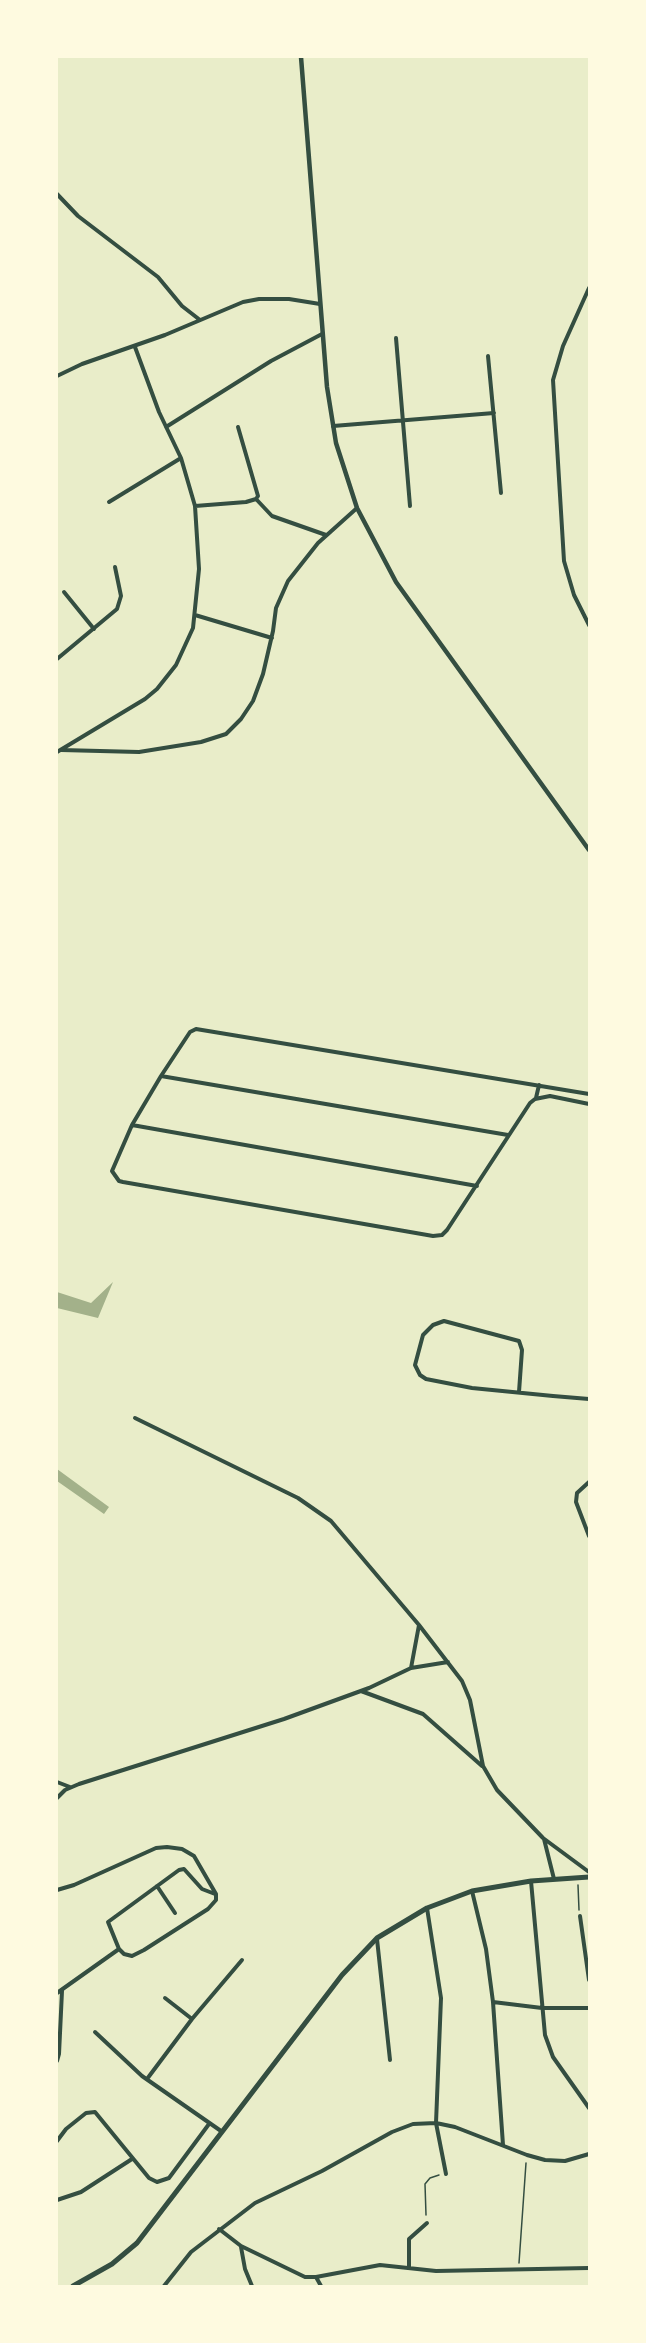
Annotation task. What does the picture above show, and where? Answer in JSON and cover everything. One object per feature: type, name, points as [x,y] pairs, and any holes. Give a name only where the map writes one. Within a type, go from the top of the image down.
[{"type":"main road","points":[[72,2286],[112,2264],[137,2243],[342,1975],[377,1938],[428,1908],[472,1891],[531,1881],[589,1877]]},
{"type":"street","points":[[301,57],[322,334],[333,426],[357,508],[396,582],[589,850]]},
{"type":"street","points":[[57,194],[78,216],[158,277],[182,306],[200,320]]},
{"type":"street","points":[[589,288],[563,346],[553,380],[564,561],[574,594],[589,625]]},
{"type":"street","points":[[57,376],[82,364],[135,347],[243,302],[259,299],[302,299],[320,304]]},
{"type":"street","points":[[166,427],[271,361],[322,334]]},
{"type":"street","points":[[396,338],[410,506]]},
{"type":"street","points":[[58,751],[145,699],[157,689],[176,665],[193,628],[200,569],[195,506],[181,458],[166,427],[135,347]]},
{"type":"street","points":[[488,356],[501,493]]},
{"type":"street","points":[[333,426],[494,413]]},
{"type":"street","points":[[238,427],[258,491],[256,499]]},
{"type":"street","points":[[109,502],[181,458]]},
{"type":"street","points":[[256,499],[272,516],[326,535]]},
{"type":"street","points":[[195,506],[246,502],[256,499]]},
{"type":"street","points":[[58,751],[139,752],[201,742],[226,734],[241,720],[253,701],[272,638],[278,600],[305,557],[357,508]]},
{"type":"street","points":[[57,659],[111,615],[120,603],[121,596],[115,567]]},
{"type":"street","points":[[64,592],[94,629]]},
{"type":"street","points":[[195,615],[272,638]]},
{"type":"street","points":[[589,1094],[200,1029],[190,1032],[161,1076],[132,1125],[112,1171],[118,1181],[433,1236],[445,1233],[530,1103],[535,1099],[550,1096],[589,1104]]},
{"type":"street","points":[[161,1076],[508,1135]]},
{"type":"street","points":[[535,1099],[539,1084]]},
{"type":"street","points":[[132,1125],[477,1186]]},
{"type":"street","points":[[519,1392],[522,1350],[519,1341],[451,1322],[439,1322],[428,1328],[419,1342],[415,1365],[420,1375],[429,1380],[519,1392],[589,1399]]},
{"type":"street","points":[[135,1418],[298,1498],[331,1521],[419,1625],[462,1681],[470,1700],[483,1766]]},
{"type":"street","points":[[589,1482],[577,1493],[576,1502],[589,1536]]},
{"type":"street","points":[[411,1668],[419,1625]]},
{"type":"street","points":[[57,1798],[70,1787],[243,1733],[361,1691],[411,1668],[449,1662]]},
{"type":"street","points":[[361,1691],[423,1713],[483,1766],[499,1792],[543,1838],[589,1872]]},
{"type":"street","points":[[57,1782],[70,1787]]},
{"type":"street","points":[[543,1838],[554,1879]]},
{"type":"street","points":[[57,1890],[74,1885],[156,1848],[182,1849],[194,1856],[216,1894],[216,1900],[208,1909],[132,1956],[124,1954],[119,1949],[108,1922],[182,1869],[202,1889],[216,1894]]},
{"type":"street","points":[[531,1881],[545,2035],[553,2057],[589,2108]]},
{"type":"street","points":[[157,1886],[175,1913]]},
{"type":"street","points":[[472,1891],[482,1932],[494,2002],[503,2145]]},
{"type":"street","points":[[428,1908],[441,1998],[436,2123],[446,2174]]},
{"type":"street","points":[[580,1916],[589,1980]]},
{"type":"street","points":[[377,1938],[390,2060]]},
{"type":"street","points":[[57,1993],[119,1949]]},
{"type":"street","points":[[147,2079],[192,2019],[242,1960]]},
{"type":"street","points":[[57,2061],[62,1990]]},
{"type":"street","points":[[165,1998],[192,2019]]},
{"type":"street","points":[[494,2002],[542,2008],[589,2008]]},
{"type":"street","points":[[95,2032],[129,2066],[221,2131]]},
{"type":"street","points":[[57,2140],[66,2129],[86,2113],[95,2112],[149,2178],[162,2181],[169,2178],[209,2124]]},
{"type":"street","points":[[164,2286],[191,2252],[219,2229],[266,2197],[392,2132],[413,2124],[436,2123],[455,2127],[527,2155],[560,2162],[589,2154]]},
{"type":"street","points":[[57,2200],[81,2192],[132,2159]]},
{"type":"street","points":[[409,2267],[410,2239],[427,2223]]},
{"type":"street","points":[[219,2229],[241,2246],[299,2275],[316,2277],[373,2266],[401,2266],[436,2271],[589,2268]]},
{"type":"street","points":[[241,2246],[245,2269],[252,2286]]},
{"type":"street","points":[[316,2277],[321,2286]]},
{"type":"path","points":[[577,1878],[580,1916]]},
{"type":"path","points":[[519,2270],[527,2155]]},
{"type":"path","points":[[427,2223],[425,2184],[430,2178],[446,2174]]},
{"type":"shaded area","points":[[113,1282],[98,1318],[57,1308],[57,1292],[91,1303]]},
{"type":"shaded area","points":[[57,1469],[109,1507],[104,1514],[57,1481]]}]
